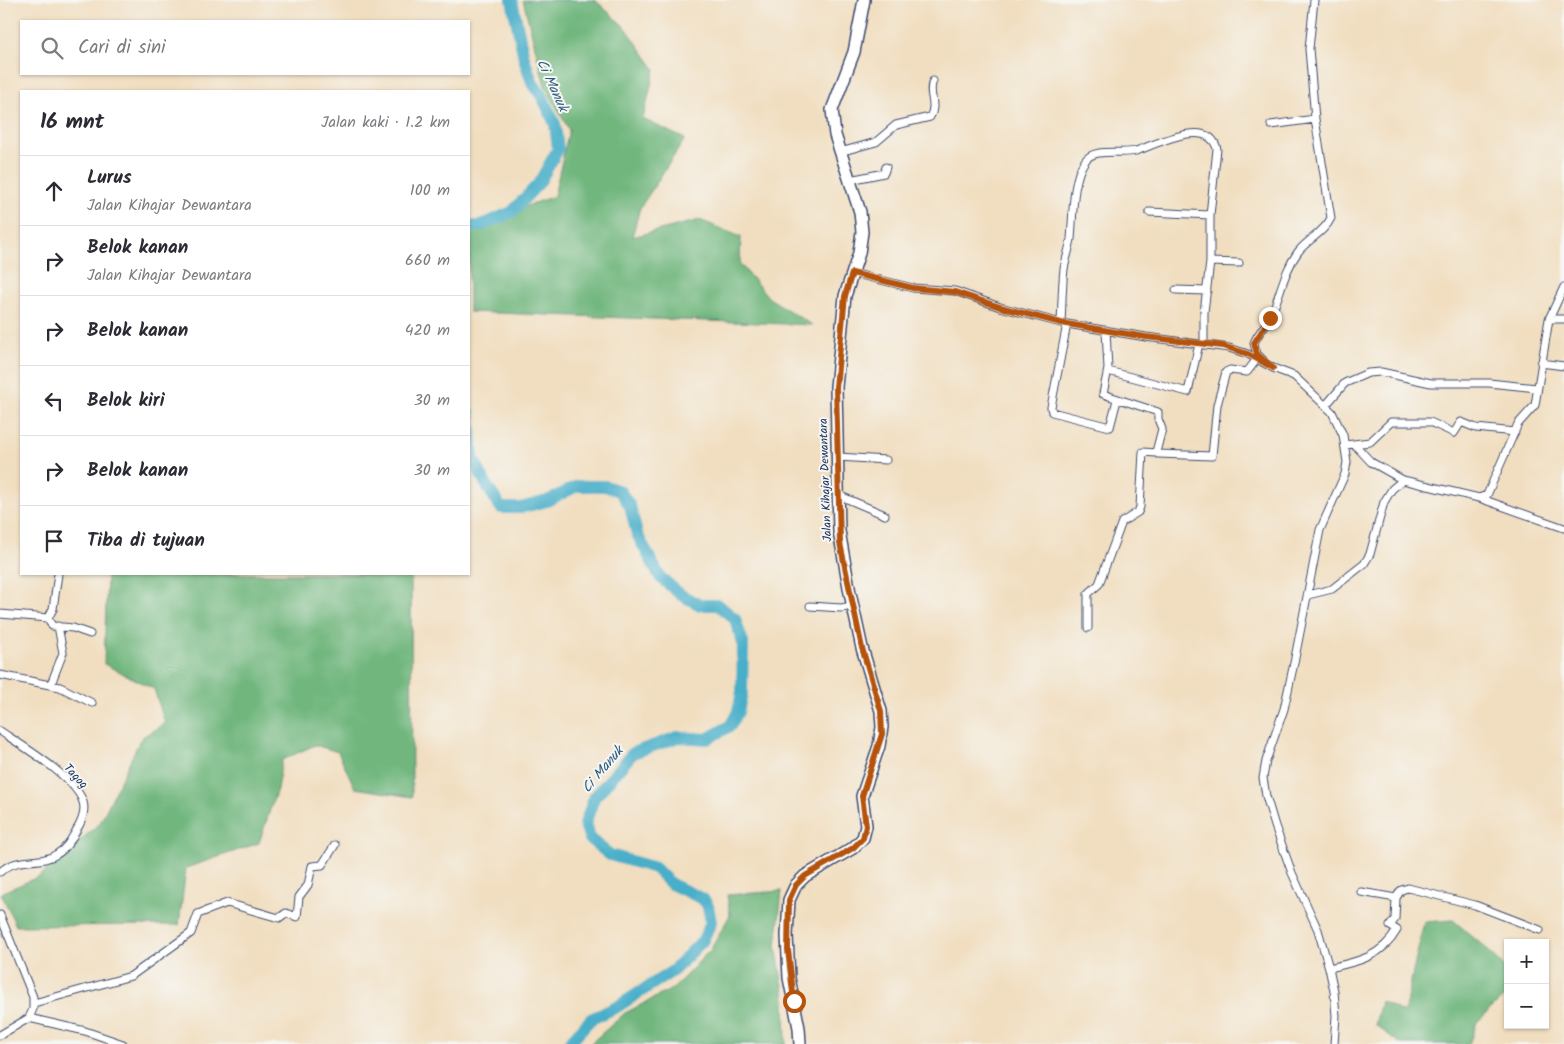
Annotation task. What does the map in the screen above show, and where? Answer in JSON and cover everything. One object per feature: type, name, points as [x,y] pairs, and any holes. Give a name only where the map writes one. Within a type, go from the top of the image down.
[{"type":"main road","name":"Jalan Kihajar Dewantara","points":[[800,1044],[799,1028],[789,978],[789,900],[796,885],[805,876],[853,848],[863,838],[866,826],[863,790],[882,734],[881,711],[853,606],[841,552],[838,495],[836,387],[845,296],[859,253],[862,232],[860,212],[840,152],[833,124],[832,110],[854,52],[864,0]]},
{"type":"street","points":[[1273,368],[1257,354],[1254,343],[1273,312],[1282,281],[1291,261],[1306,242],[1328,224],[1330,218],[1315,119],[1309,49],[1314,0]]},
{"type":"street","points":[[840,152],[876,142],[896,125],[930,117],[934,105],[930,90],[933,81]]},
{"type":"street","points":[[1271,125],[1315,119]]},
{"type":"street","points":[[1108,372],[1188,392],[1201,344],[1210,262],[1210,214],[1217,149],[1213,139],[1200,133],[1187,134],[1136,151],[1088,157],[1080,169],[1069,252],[1064,270],[1064,323],[1051,407],[1052,412],[1110,427],[1117,400]]},
{"type":"street","points":[[850,180],[884,173],[886,167]]},
{"type":"street","points":[[1149,212],[1210,214]]},
{"type":"street","points":[[1210,262],[1240,263]]},
{"type":"street","points":[[852,273],[913,288],[955,292],[1000,307],[1064,323],[1229,348],[1257,359],[1301,381],[1326,405],[1337,421],[1345,446],[1347,462],[1345,474],[1320,530],[1284,709],[1272,738],[1263,778],[1275,826],[1292,872],[1318,930],[1329,968],[1334,991],[1336,1016],[1334,1044]]},
{"type":"street","points":[[1482,498],[1490,491],[1520,422],[1534,407],[1550,319],[1564,287]]},
{"type":"street","points":[[1176,290],[1207,291]]},
{"type":"street","points":[[1550,319],[1564,319]]},
{"type":"street","points":[[1106,330],[1108,372],[1103,394],[1158,412],[1158,419],[1162,429],[1156,454]]},
{"type":"street","points":[[1088,628],[1088,594],[1099,584],[1122,522],[1138,512],[1140,507],[1144,452],[1212,456],[1217,405],[1227,371],[1247,372],[1257,359]]},
{"type":"street","points":[[1541,363],[1564,366]]},
{"type":"street","points":[[1326,405],[1337,391],[1350,380],[1368,373],[1381,372],[1432,383],[1489,383],[1537,388]]},
{"type":"street","points":[[1345,446],[1372,442],[1391,422],[1430,422],[1454,433],[1461,422],[1476,428],[1515,432]]},
{"type":"street","points":[[1355,445],[1371,462],[1403,480],[1482,498],[1564,528]]},
{"type":"street","points":[[838,457],[886,460]]},
{"type":"street","points":[[1308,595],[1332,589],[1364,564],[1370,554],[1384,502],[1392,490],[1403,480]]},
{"type":"street","points":[[838,495],[885,515]]},
{"type":"street","points":[[58,575],[53,609],[48,618],[50,625],[73,628],[90,634]]},
{"type":"street","points":[[810,606],[841,608],[853,606]]},
{"type":"street","points":[[0,614],[48,618]]},
{"type":"street","points":[[51,684],[63,653],[58,626]]},
{"type":"street","points":[[0,675],[51,684],[92,703]]},
{"type":"street","name":"Tagog","points":[[0,731],[37,755],[62,775],[77,792],[84,808],[78,829],[68,845],[59,853],[50,858],[16,862],[0,872]]},
{"type":"street","points":[[34,1003],[131,976],[191,933],[198,914],[226,903],[279,918],[286,913],[298,917],[299,897],[308,885],[312,866],[322,865],[335,845]]},
{"type":"street","points":[[1329,968],[1367,959],[1387,945],[1397,930],[1390,926],[1395,919],[1396,898],[1401,890],[1408,888],[1475,905],[1540,930]]},
{"type":"street","points":[[1361,892],[1396,898]]},
{"type":"street","points":[[0,915],[34,1003],[29,1018],[0,1035]]},
{"type":"street","points":[[29,1018],[85,1031],[123,1044]]},
{"type":"green space","points":[[523,0],[595,0],[626,28],[655,69],[643,119],[685,139],[640,208],[632,237],[700,220],[741,237],[740,264],[769,298],[812,325],[470,312],[470,227],[554,196],[569,130],[545,86]]},
{"type":"green space","points":[[107,575],[411,575],[412,797],[355,788],[338,752],[315,745],[282,760],[277,789],[259,843],[186,868],[179,925],[16,926],[1,893],[40,876],[100,823],[141,738],[165,723],[154,689],[104,664]]},
{"type":"green space","points":[[782,891],[776,946],[785,998],[786,1044],[590,1044],[625,1013],[674,988],[711,949],[730,915],[727,895]]},
{"type":"green space","points":[[1453,920],[1487,949],[1504,967],[1504,997],[1477,1022],[1469,1044],[1401,1044],[1375,1025],[1381,1001],[1404,1013],[1424,922]]},
{"type":"waterway","name":"Ci Manuk","points":[[470,226],[480,226],[512,212],[539,183],[558,149],[555,124],[543,98],[532,82],[524,58],[512,0]]},
{"type":"waterway","name":"Ci Manuk","points":[[470,424],[473,458],[501,508],[520,508],[547,501],[577,486],[605,486],[620,491],[630,506],[637,534],[660,577],[681,595],[700,605],[718,605],[735,619],[743,643],[742,692],[738,712],[730,726],[707,739],[678,737],[633,753],[594,798],[585,824],[590,839],[610,855],[655,868],[671,884],[703,899],[708,906],[711,922],[703,940],[674,970],[617,1007],[591,1019],[568,1044]]},
{"type":"route","points":[[794,1001],[789,978],[787,918],[789,900],[792,891],[800,880],[853,848],[863,838],[866,826],[862,796],[864,784],[882,734],[881,711],[862,648],[840,543],[836,387],[842,343],[845,296],[852,273],[913,288],[931,291],[947,290],[1000,307],[1061,323],[1146,337],[1223,346],[1248,354],[1273,368],[1257,354],[1254,348],[1256,338],[1270,318]]}]
